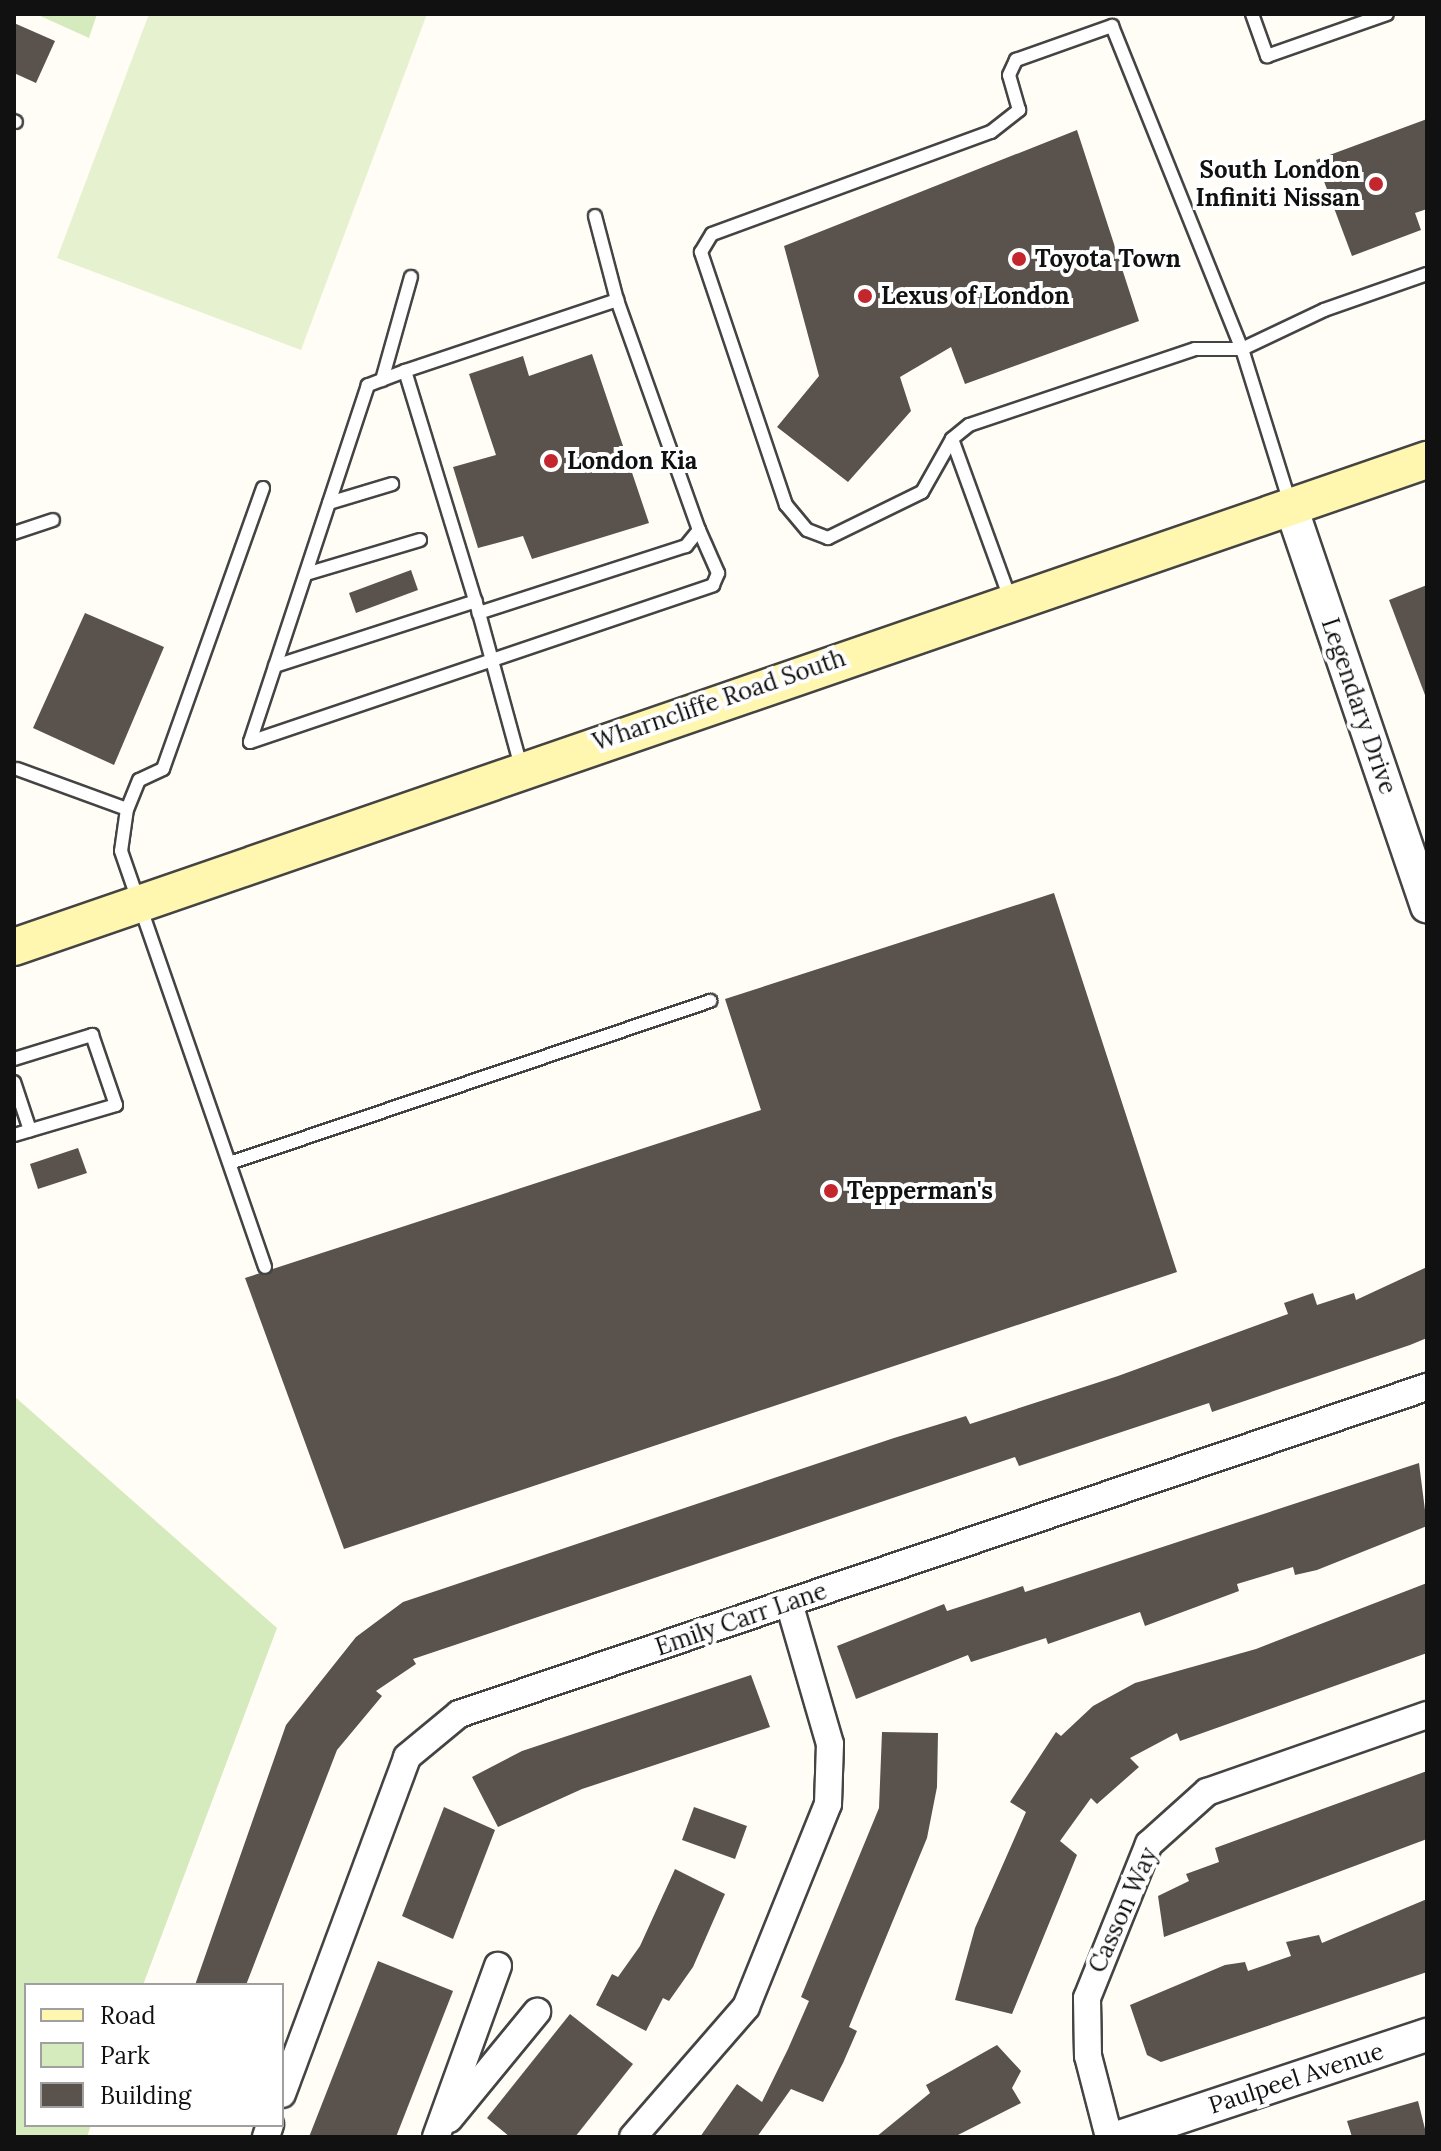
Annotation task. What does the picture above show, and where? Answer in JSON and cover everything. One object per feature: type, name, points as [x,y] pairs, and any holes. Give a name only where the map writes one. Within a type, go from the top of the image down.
[{"type":"main road","name":"Wharncliffe Road South","points":[[14,947],[521,767],[1427,460]]},
{"type":"street","name":"Legendary Drive","points":[[1291,507],[1427,906]]},
{"type":"street","name":"Emily Carr Lane","points":[[284,2089],[407,1757],[459,1714],[1427,1387]]},
{"type":"street","points":[[633,2137],[746,2007],[828,1804],[830,1744],[789,1603]]},
{"type":"street","name":"Casson Way","points":[[1109,2137],[1088,2056],[1087,1998],[1149,1844],[1207,1792],[1427,1715]]},
{"type":"street","points":[[436,2136],[498,1966]]},
{"type":"street","points":[[436,2136],[537,2012]]},
{"type":"street","name":"Paulpeel Avenue","points":[[1120,2137],[1427,2035]]},
{"type":"lane","points":[[1252,14],[1267,56],[1387,14]]},
{"type":"lane","points":[[1291,507],[1242,349],[1112,26],[1016,60],[1009,75],[1019,110],[991,132],[712,234],[701,252],[786,505],[807,530],[828,538],[922,492],[952,439],[969,425],[1195,349],[1242,349],[1324,310],[1427,274]]},
{"type":"lane","points":[[595,216],[617,300],[699,530],[718,573],[713,585],[250,742],[368,385],[617,300]]},
{"type":"lane","points":[[382,380],[411,277]]},
{"type":"lane","points":[[405,371],[478,607],[521,767]]},
{"type":"lane","points":[[952,439],[1011,601]]},
{"type":"lane","points":[[329,503],[392,484]]},
{"type":"lane","points":[[263,488],[163,769],[139,780],[127,809],[121,851],[144,901],[265,1267]]},
{"type":"lane","points":[[14,533],[53,520]]},
{"type":"lane","points":[[275,666],[686,546],[699,530]]},
{"type":"lane","points":[[306,574],[420,540]]},
{"type":"lane","points":[[17,769],[127,809]]},
{"type":"lane","points":[[230,1163],[710,1001]]},
{"type":"lane","points":[[14,1059],[92,1035],[116,1105],[14,1135]]},
{"type":"lane","points":[[14,1082],[30,1130]]},
{"type":"green space","points":[[36,14],[97,14],[89,38]]},
{"type":"green space","points":[[149,14],[427,14],[301,350],[57,258]]},
{"type":"green space","points":[[14,1396],[277,1628],[144,1983],[24,1983],[24,2127],[90,2127],[87,2137],[14,2137]]},
{"type":"building","points":[[14,23],[55,41],[36,83],[14,73]]},
{"type":"building","name":"South London Infiniti Nissan","points":[[1427,119],[1427,209],[1415,213],[1421,230],[1352,256],[1316,160]]},
{"type":"building","points":[[1077,130],[1139,321],[965,384],[951,347],[900,377],[911,411],[848,482],[777,427],[819,376],[784,246]]},
{"type":"building","name":"London Kia","points":[[592,354],[649,523],[532,559],[523,536],[478,548],[453,467],[496,455],[469,374],[523,356],[529,376]]},
{"type":"building","points":[[411,570],[418,590],[356,613],[349,593]]},
{"type":"building","points":[[1427,585],[1427,694],[1425,695],[1389,600]]},
{"type":"building","points":[[85,613],[164,647],[114,765],[33,728]]},
{"type":"building","name":"Tepperman's","points":[[1054,893],[1177,1272],[344,1549],[245,1278],[761,1110],[725,999]]},
{"type":"building","points":[[78,1148],[87,1173],[38,1189],[30,1164]]},
{"type":"building","points":[[1427,1267],[1427,1338],[1212,1412],[1209,1403],[1019,1466],[1015,1457],[413,1659],[416,1664],[376,1691],[382,1696],[337,1750],[247,1983],[196,1983],[286,1725],[356,1637],[403,1602],[894,1438],[966,1416],[970,1424],[1118,1376],[1288,1314],[1284,1303],[1313,1293],[1317,1305],[1354,1293],[1356,1300]]},
{"type":"building","points":[[1419,1463],[1427,1526],[1317,1570],[1295,1575],[1293,1567],[1237,1584],[1239,1591],[1145,1626],[1140,1612],[1048,1644],[1046,1638],[971,1662],[968,1655],[856,1699],[837,1646],[944,1604],[947,1611],[1023,1586],[1025,1592]]},
{"type":"building","points":[[1427,1583],[1427,1653],[1180,1741],[1177,1733],[1130,1758],[1139,1767],[1097,1804],[1091,1798],[1060,1841],[1077,1855],[1012,2014],[955,2000],[975,1928],[1026,1812],[1010,1802],[1056,1732],[1061,1736],[1093,1706],[1135,1683],[1256,1649]]},
{"type":"building","points":[[751,1675],[770,1727],[582,1789],[498,1827],[472,1777],[522,1751]]},
{"type":"building","points":[[882,1732],[938,1733],[937,1787],[927,1838],[849,2027],[857,2031],[843,2063],[823,2102],[791,2089],[757,2137],[700,2137],[737,2084],[762,2102],[788,2049],[809,2001],[801,1997],[879,1808]]},
{"type":"building","points":[[1427,1771],[1427,1839],[1164,1937],[1158,1896],[1189,1881],[1186,1874],[1219,1862],[1215,1848]]},
{"type":"building","points":[[444,1807],[495,1830],[453,1939],[402,1916]]},
{"type":"building","points":[[694,1807],[747,1826],[735,1859],[682,1840]]},
{"type":"building","points":[[675,1869],[725,1894],[693,1967],[669,2001],[663,1998],[646,2031],[596,2005],[612,1974],[618,1977],[640,1946]]},
{"type":"building","points":[[1427,1899],[1427,1972],[1161,2062],[1147,2055],[1130,2005],[1225,1965],[1245,1962],[1248,1971],[1291,1956],[1286,1942],[1319,1935],[1322,1943]]},
{"type":"building","points":[[378,1961],[453,1991],[396,2137],[309,2137]]},
{"type":"building","points":[[570,2014],[633,2064],[575,2137],[510,2137],[487,2118]]},
{"type":"building","points":[[997,2045],[1021,2071],[1012,2088],[1021,2103],[954,2137],[876,2137],[930,2093],[926,2085]]},
{"type":"building","points":[[1418,2101],[1427,2137],[1352,2137],[1347,2121]]},
{"type":"place","name":"South London Infiniti Nissan","points":[[1376,184]]},
{"type":"place","name":"Toyota Town","points":[[1019,259]]},
{"type":"place","name":"Lexus of London","points":[[865,296]]},
{"type":"place","name":"London Kia","points":[[551,461]]},
{"type":"place","name":"Tepperman's","points":[[831,1191]]}]
